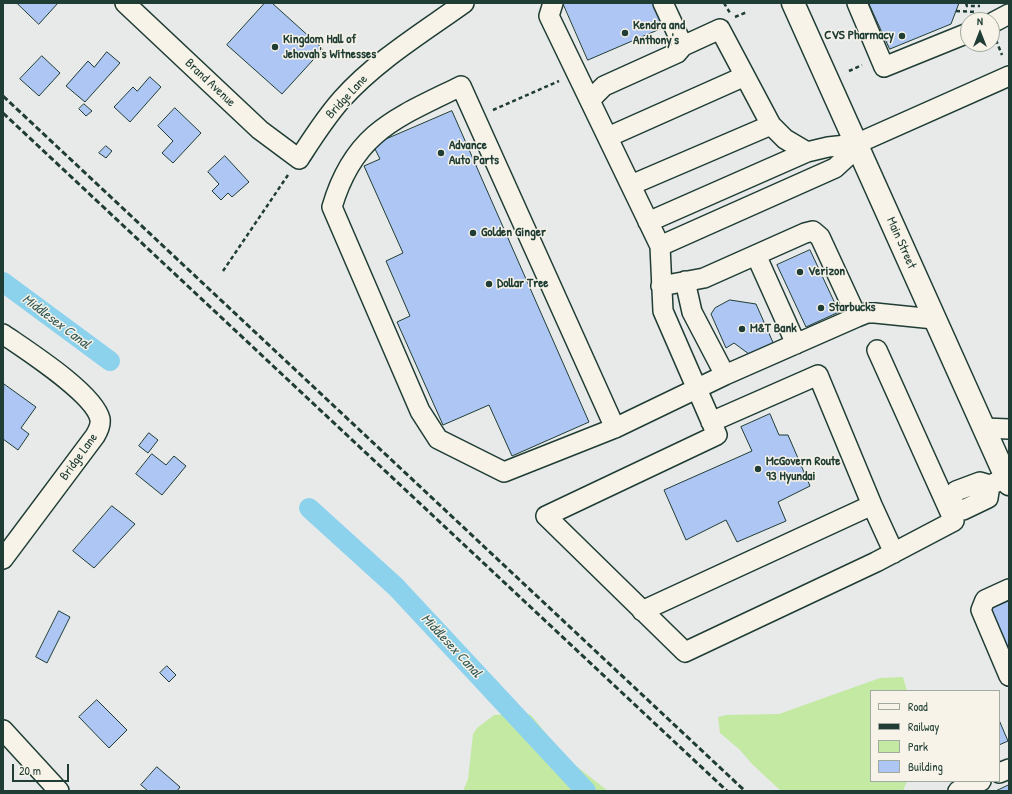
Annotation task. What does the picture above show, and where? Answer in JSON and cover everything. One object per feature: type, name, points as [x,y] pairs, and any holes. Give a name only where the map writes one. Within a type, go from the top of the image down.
[{"type":"main road","name":"Main Street","points":[[793,3],[984,428],[1002,482]]},
{"type":"street","name":"Brand Avenue","points":[[126,3],[260,130],[299,159]]},
{"type":"street","name":"Bridge Lane","points":[[299,159],[342,100],[362,79],[410,41],[464,3]]},
{"type":"street","points":[[663,3],[683,46]]},
{"type":"street","points":[[857,3],[884,67],[960,36]]},
{"type":"street","points":[[551,9],[590,99],[660,246],[663,311],[718,435],[546,516],[685,652],[894,553],[954,521],[877,350]]},
{"type":"street","points":[[590,99],[604,86],[677,53],[683,46],[720,29],[771,125],[785,139],[807,152]]},
{"type":"street","points":[[608,137],[745,76]]},
{"type":"street","points":[[648,222],[807,152],[828,147],[856,144],[1009,76]]},
{"type":"street","points":[[615,428],[461,86],[404,114],[366,142],[344,173],[332,207],[420,411],[438,440],[504,472],[615,428],[725,375],[867,313],[934,319]]},
{"type":"street","points":[[631,185],[771,125]]},
{"type":"street","points":[[660,246],[835,168],[847,157],[856,144]]},
{"type":"street","points":[[661,286],[704,278],[806,232],[815,232],[820,237],[857,317]]},
{"type":"street","points":[[756,255],[796,344]]},
{"type":"street","points":[[685,281],[692,312],[725,375]]},
{"type":"street","name":"Bridge Lane","points":[[3,334],[80,392],[98,412],[100,423],[95,436],[3,559]]},
{"type":"street","points":[[711,422],[818,375],[872,505],[894,553]]},
{"type":"street","points":[[984,428],[1009,429]]},
{"type":"street","points":[[948,506],[956,491],[980,482],[1002,482]]},
{"type":"street","points":[[642,610],[872,505]]},
{"type":"street","points":[[1009,589],[985,600],[981,610],[1009,676]]},
{"type":"street","points":[[3,730],[59,791]]},
{"type":"street","points":[[958,791],[979,782]]},
{"type":"path","points":[[724,3],[731,16],[737,17],[747,12]]},
{"type":"path","points":[[966,3],[970,7],[980,6]]},
{"type":"path","points":[[956,11],[960,12]]},
{"type":"path","points":[[1000,33],[1002,55]]},
{"type":"path","points":[[849,71],[863,65]]},
{"type":"path","points":[[487,113],[566,78]]},
{"type":"path","points":[[223,271],[299,159]]},
{"type":"green space","points":[[903,677],[907,690],[870,690],[870,782],[907,782],[903,791],[781,791],[752,764],[740,750],[720,733],[718,717],[726,715],[779,714],[880,678]]},
{"type":"green space","points":[[524,713],[531,715],[566,758],[608,791],[463,791],[468,779],[473,734],[477,728],[494,715]]},
{"type":"building","points":[[17,3],[58,3],[39,24]]},
{"type":"building","name":"Kingdom Hall of Jehovah's Witnesses","points":[[265,3],[272,3],[323,49],[282,94],[227,45]]},
{"type":"building","points":[[563,3],[656,3],[667,26],[588,60]]},
{"type":"building","name":"CVS Pharmacy","points":[[869,3],[959,3],[951,24],[890,49]]},
{"type":"building","points":[[107,52],[120,63],[85,102],[66,86],[88,61],[94,67]]},
{"type":"building","points":[[42,56],[60,73],[39,96],[20,79]]},
{"type":"building","points":[[150,77],[161,87],[130,122],[114,107],[133,87],[137,91]]},
{"type":"building","points":[[84,104],[92,111],[86,116],[79,109]]},
{"type":"building","points":[[175,108],[201,133],[173,163],[162,153],[173,141],[158,126]]},
{"type":"building","points":[[452,111],[589,422],[512,456],[489,405],[443,425],[397,322],[410,316],[386,261],[403,253],[364,166],[380,159],[373,145]]},
{"type":"building","points":[[106,146],[112,151],[106,158],[99,153]]},
{"type":"building","points":[[225,156],[249,182],[232,197],[228,193],[221,200],[212,191],[219,184],[208,172]]},
{"type":"building","points":[[810,250],[839,312],[806,327],[777,265]]},
{"type":"building","name":"M&T Bank","points":[[730,300],[756,304],[775,347],[753,357],[734,343],[726,348],[711,314],[715,308]]},
{"type":"building","points":[[4,384],[36,407],[21,428],[29,434],[18,450],[3,439]]},
{"type":"building","name":"McGovern Route 93 Hyundai","points":[[770,414],[779,435],[788,435],[810,486],[778,502],[786,521],[737,542],[726,520],[686,540],[664,490],[752,451],[741,427]]},
{"type":"building","points":[[149,433],[158,440],[148,453],[139,446]]},
{"type":"building","points":[[152,454],[166,465],[174,456],[186,466],[162,495],[136,474]]},
{"type":"building","points":[[112,506],[135,524],[94,568],[73,551]]},
{"type":"building","points":[[1009,601],[1009,650],[991,609]]},
{"type":"building","points":[[59,611],[70,617],[47,663],[36,657]]},
{"type":"building","points":[[167,666],[176,675],[169,682],[160,673]]},
{"type":"building","points":[[97,700],[127,730],[109,748],[79,717]]},
{"type":"building","points":[[1000,722],[1008,741],[1000,745]]},
{"type":"building","points":[[157,767],[180,787],[177,791],[148,791],[141,785]]},
{"type":"building","points":[[1009,785],[1009,791],[996,791]]},
{"type":"waterway","name":"Middlesex Canal","points":[[3,282],[110,361]]},
{"type":"waterway","name":"Middlesex Canal","points":[[309,508],[396,587],[586,791]]},
{"type":"railway","points":[[3,96],[745,791]]},
{"type":"railway","points":[[3,113],[727,791]]},
{"type":"place","name":"Kendra and Anthony's","points":[[625,33]]},
{"type":"place","name":"CVS Pharmacy","points":[[902,36]]},
{"type":"place","name":"Kingdom Hall of Jehovah's Witnesses","points":[[275,47]]},
{"type":"place","name":"Advance Auto Parts","points":[[441,153]]},
{"type":"place","name":"Golden Ginger","points":[[473,233]]},
{"type":"place","name":"Verizon","points":[[800,272]]},
{"type":"place","name":"Dollar Tree","points":[[489,284]]},
{"type":"place","name":"Starbucks","points":[[821,308]]},
{"type":"place","name":"M&T Bank","points":[[742,329]]},
{"type":"place","name":"McGovern Route 93 Hyundai","points":[[758,469]]}]
